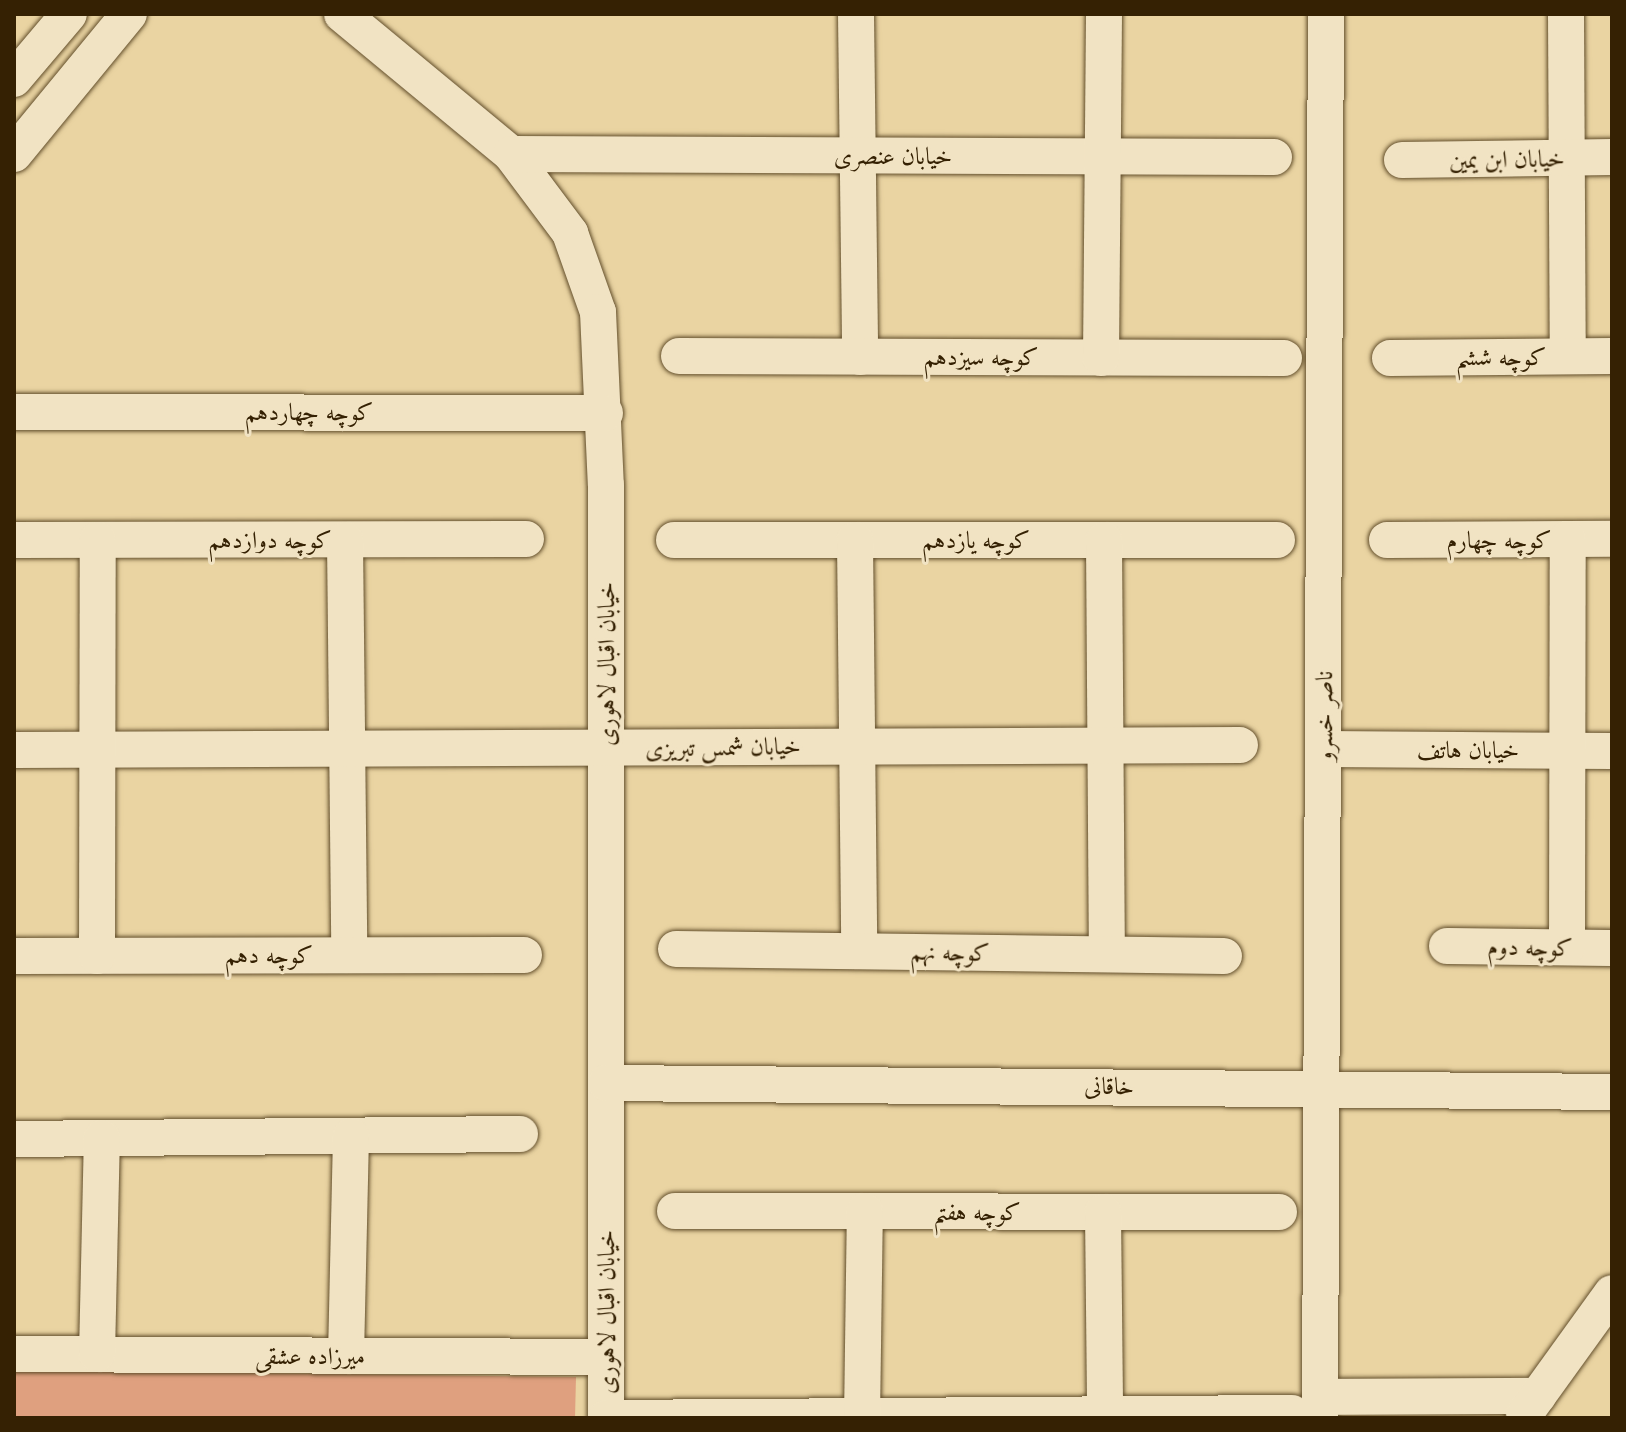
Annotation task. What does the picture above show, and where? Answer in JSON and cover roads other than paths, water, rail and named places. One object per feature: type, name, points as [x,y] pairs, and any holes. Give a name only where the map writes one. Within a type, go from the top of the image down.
[{"type":"street","points":[[14,79],[69,14]]},
{"type":"street","points":[[14,154],[129,14]]},
{"type":"street","points":[[856,14],[860,357]]},
{"type":"street","points":[[1101,358],[1104,14]]},
{"type":"street","name":"ناصر خسرو","points":[[1311,1409],[1324,1088],[1326,14]]},
{"type":"street","points":[[1566,14],[1568,356]]},
{"type":"street","name":"خیابان اقبال لاهوری","points":[[364,21],[511,154],[570,233],[586,269],[598,312],[605,413],[606,1418]]},
{"type":"street","name":"خیابان عنصری","points":[[511,154],[1274,157]]},
{"type":"street","name":"خیابان ابن یمین","points":[[1402,160],[1612,157]]},
{"type":"street","name":"کوچه سیزدهم","points":[[679,356],[1284,358]]},
{"type":"street","name":"کوچه ششم","points":[[1390,358],[1612,356]]},
{"type":"street","name":"کوچه چهاردهم","points":[[14,412],[605,413]]},
{"type":"street","name":"کوچه دوازدهم","points":[[14,540],[526,539]]},
{"type":"street","points":[[1567,947],[1568,539]]},
{"type":"street","name":"کوچه چهارم","points":[[1387,540],[1612,539]]},
{"type":"street","points":[[97,956],[98,540]]},
{"type":"street","points":[[345,540],[349,955]]},
{"type":"street","name":"کوچه یازدهم","points":[[674,540],[1277,540]]},
{"type":"street","points":[[855,540],[859,951]]},
{"type":"street","points":[[1104,540],[1107,954]]},
{"type":"street","name":"خیابان شمس تبریزی","points":[[14,750],[1240,745]]},
{"type":"street","name":"خیابان هاتف","points":[[1324,749],[1612,751]]},
{"type":"street","name":"کوچه دوم","points":[[1447,946],[1612,948]]},
{"type":"street","name":"کوچه نهم","points":[[676,949],[1224,956]]},
{"type":"street","name":"کوچه دهم","points":[[14,956],[524,955]]},
{"type":"street","name":"خاقانی","points":[[606,1083],[1612,1092]]},
{"type":"street","points":[[14,1139],[520,1134]]},
{"type":"street","points":[[346,1356],[351,1136]]},
{"type":"street","points":[[97,1354],[102,1138]]},
{"type":"street","name":"کوچه هفتم","points":[[675,1211],[1279,1212]]},
{"type":"street","points":[[862,1418],[865,1211]]},
{"type":"street","points":[[1103,1212],[1105,1418]]},
{"type":"street","points":[[606,1418],[1105,1418],[1311,1409],[1530,1407],[1612,1293]]},
{"type":"street","name":"میرزاده عشقی","points":[[14,1354],[606,1357]]}]
